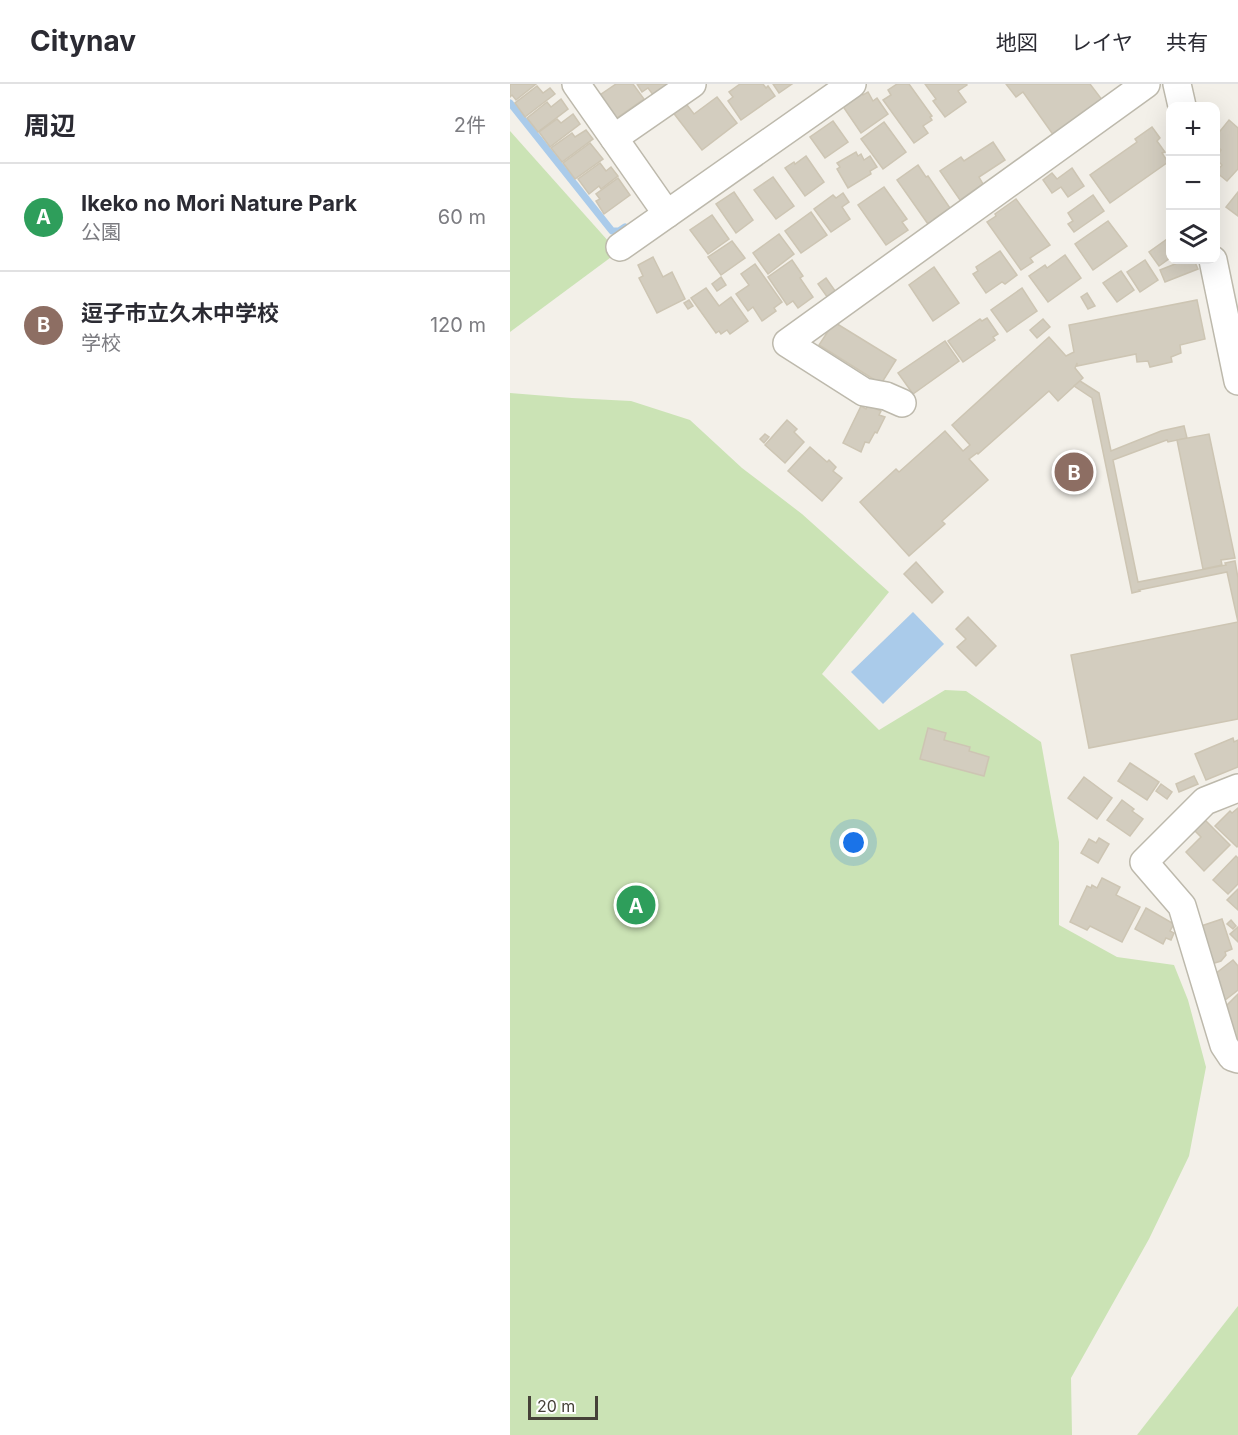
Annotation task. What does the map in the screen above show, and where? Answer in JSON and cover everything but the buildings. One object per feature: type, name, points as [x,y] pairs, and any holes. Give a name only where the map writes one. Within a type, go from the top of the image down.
[{"type":"street","points":[[576,84],[663,208]]},
{"type":"street","points":[[614,138],[692,84]]},
{"type":"street","points":[[620,247],[663,208],[852,84]]},
{"type":"street","points":[[902,403],[886,396],[864,392],[786,343],[1146,84]]},
{"type":"street","points":[[1177,84],[1181,102]]},
{"type":"street","points":[[1214,264],[1238,381]]},
{"type":"street","points":[[1236,1055],[1224,1045],[1182,906],[1144,862],[1205,801],[1238,788]]},
{"type":"green space","points":[[510,131],[618,252],[510,332]]},
{"type":"green space","points":[[510,393],[631,401],[690,420],[742,468],[802,514],[889,592],[822,674],[879,730],[945,690],[966,691],[1041,742],[1059,842],[1059,925],[1117,957],[1174,965],[1188,1000],[1206,1067],[1189,1156],[1149,1239],[1071,1378],[1072,1435],[510,1435]]},
{"type":"green space","points":[[1238,1306],[1238,1435],[1137,1435]]},
{"type":"water","points":[[913,612],[944,644],[883,704],[851,672]]},
{"type":"waterway","points":[[510,103],[612,231],[619,231],[625,227]]},
{"type":"place","name":"逗子市立久木中学校","points":[[1074,472]]},
{"type":"place","name":"Ikeko no Mori Nature Park","points":[[636,905]]}]
